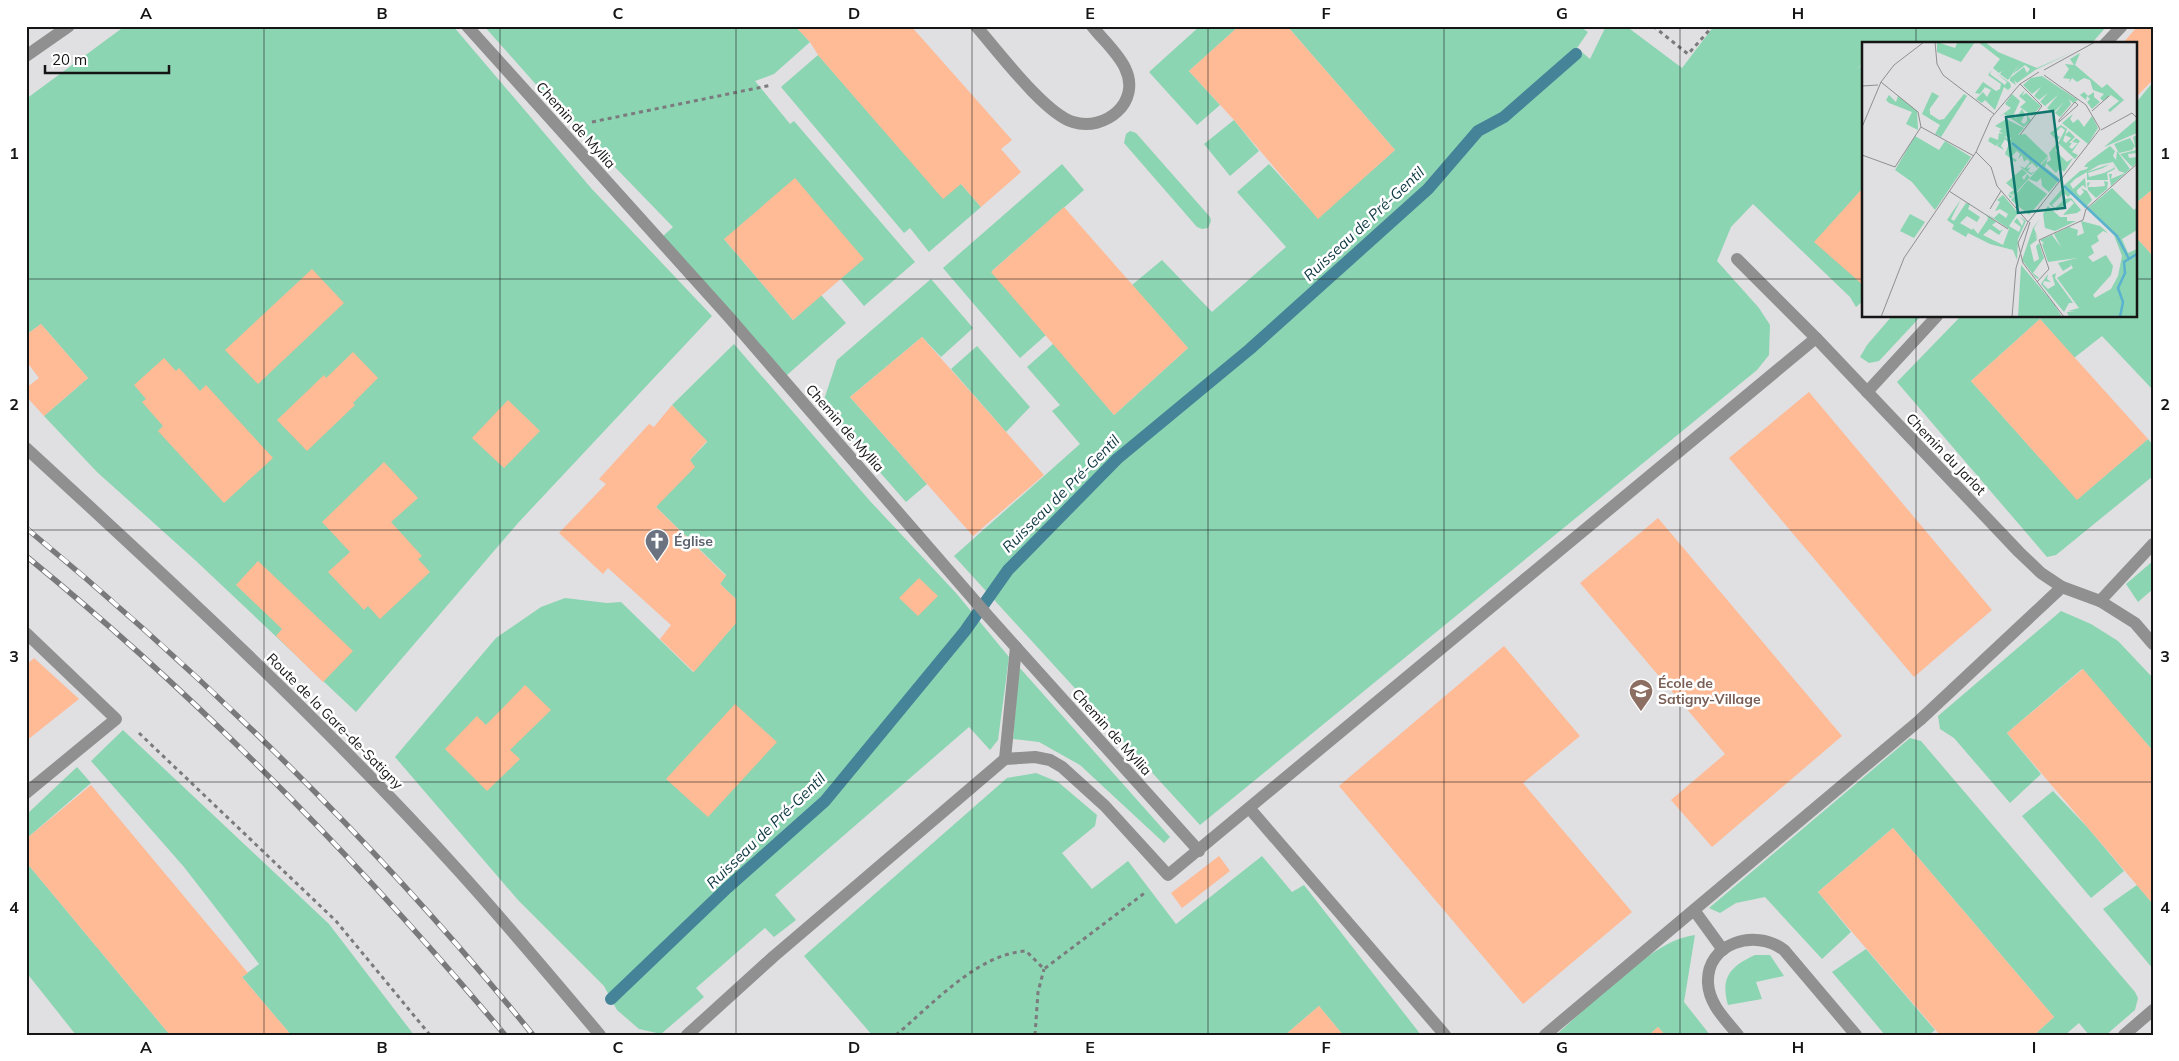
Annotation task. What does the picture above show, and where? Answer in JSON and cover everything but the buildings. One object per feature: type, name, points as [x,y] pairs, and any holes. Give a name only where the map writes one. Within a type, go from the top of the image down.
[{"type":"street","points":[[26,56],[69,26]]},
{"type":"street","name":"Chemin de Myllia","points":[[467,26],[728,316],[988,616],[1199,851]]},
{"type":"street","points":[[976,26],[1051,110],[1073,122],[1095,125],[1113,116],[1124,104],[1129,94],[1130,81],[1125,67],[1095,28]]},
{"type":"street","points":[[2108,42],[2122,26]]},
{"type":"street","name":"Chemin du Jarlot","points":[[1737,258],[2041,573],[2062,587],[2100,601],[2135,623],[2153,644]]},
{"type":"street","points":[[1867,392],[1935,318]]},
{"type":"street","points":[[688,1035],[773,958],[1005,759],[1035,757],[1050,760],[1062,767],[1105,806],[1168,875],[1250,809],[1816,338]]},
{"type":"street","name":"Route de la Gare-de-Satigny","points":[[26,448],[244,650],[373,780],[457,869],[600,1035]]},
{"type":"street","points":[[2100,601],[2153,544]]},
{"type":"street","points":[[1545,1035],[1920,720],[2062,587]]},
{"type":"street","points":[[26,633],[116,720],[26,793]]},
{"type":"street","points":[[1005,759],[1016,647]]},
{"type":"street","points":[[1250,809],[1445,1035]]},
{"type":"street","points":[[1694,910],[1723,950]]},
{"type":"street","points":[[1738,1035],[1716,1008],[1708,982],[1710,970],[1716,957],[1723,950],[1740,940],[1754,938],[1775,943],[1784,950],[1856,1035]]},
{"type":"street","points":[[2124,1035],[2153,1010]]},
{"type":"path","points":[[1653,26],[1688,54],[1713,26]]},
{"type":"path","points":[[559,129],[772,85]]},
{"type":"path","points":[[116,720],[143,735],[336,921],[430,1035]]},
{"type":"path","points":[[1035,1035],[1038,992],[1044,969],[1168,875]]},
{"type":"path","points":[[896,1035],[944,993],[997,957],[1026,951],[1044,969]]},
{"type":"green space","points":[[125,26],[453,26],[591,188],[712,316],[518,523],[356,712],[195,560],[97,472],[44,416],[88,378],[41,324],[26,335],[26,99]]},
{"type":"green space","points":[[484,26],[795,26],[810,42],[774,74],[755,81],[790,124],[794,121],[915,262],[864,306],[841,279],[724,239],[793,320],[821,295],[846,323],[787,375],[663,236],[673,227],[548,98]]},
{"type":"green space","points":[[1200,26],[1239,26],[1189,71],[1220,105],[1197,125],[1149,72]]},
{"type":"green space","points":[[1287,26],[1579,26],[1588,32],[1577,48],[1590,59],[1606,26],[1626,26],[1682,68],[1714,26],[2107,26],[2093,42],[1862,42],[1862,64],[1856,70],[1862,65],[1862,189],[1815,242],[1862,280],[1862,302],[1856,307],[1850,297],[1753,204],[1731,227],[1717,261],[1759,308],[1770,325],[1769,355],[1757,370],[1200,825],[954,556],[1080,444],[1052,411],[1060,405],[1027,367],[1054,343],[1114,415],[1188,348],[1132,285],[1162,260],[1212,312],[1286,247],[1237,192],[1269,164],[1318,218],[1395,150]]},
{"type":"green space","points":[[818,55],[910,160],[961,184],[981,207],[929,252],[910,228],[904,233],[781,87]]},
{"type":"green space","points":[[2153,82],[2153,189],[2136,203],[2136,103]]},
{"type":"green space","points":[[1234,120],[1259,151],[1230,176],[1204,144]]},
{"type":"green space","points":[[1130,131],[1136,133],[1210,217],[1211,221],[1208,228],[1202,229],[1197,227],[1124,143],[1126,134]]},
{"type":"green space","points":[[1062,164],[1084,190],[992,271],[1046,335],[1020,358],[943,268]]},
{"type":"green space","points":[[2136,237],[2153,256],[2153,390],[2102,336],[2074,358],[2040,319],[1971,381],[2038,456],[2079,498],[2148,439],[2153,445],[2153,476],[2056,555],[2047,557],[1897,382],[1959,318],[2136,318]]},
{"type":"green space","points":[[931,279],[973,328],[941,357],[922,337],[850,397],[927,484],[906,502],[822,406],[837,360]]},
{"type":"green space","points":[[1890,318],[1919,318],[1879,361],[1869,363],[1860,357],[1867,345]]},
{"type":"green space","points":[[734,344],[870,501],[956,593],[1009,657],[998,740],[990,750],[969,727],[775,895],[796,920],[774,937],[765,928],[696,988],[704,997],[661,1034],[639,1029],[617,1010],[604,986],[518,900],[395,757],[496,638],[541,607],[565,598],[607,603],[621,602],[693,672],[736,623],[736,599],[720,584],[726,575],[656,507],[690,460],[707,442],[672,405]]},
{"type":"green space","points":[[977,346],[1030,407],[1006,432],[951,369]]},
{"type":"green space","points":[[2153,561],[2153,589],[2138,602],[2126,584]]},
{"type":"green space","points":[[2061,611],[2091,624],[2118,641],[2153,678],[2153,751],[2082,669],[2007,733],[2041,774],[2010,803],[1954,738],[1940,729],[1938,716]]},
{"type":"green space","points":[[1019,667],[1170,837],[1164,843],[1080,765],[1039,742],[1013,739]]},
{"type":"green space","points":[[123,730],[329,924],[414,1035],[291,1035],[242,977],[259,964],[184,867],[91,761]]},
{"type":"green space","points":[[1910,738],[1921,741],[2135,992],[2138,998],[2135,1010],[2106,1035],[2089,1035],[2079,1023],[2065,1035],[2034,1035],[2054,1017],[1893,828],[1818,892],[1851,932],[1822,959],[1765,897],[1736,903],[1720,913],[1709,908]]},
{"type":"green space","points":[[77,767],[91,783],[26,839],[26,815]]},
{"type":"green space","points":[[1036,773],[1058,782],[1097,815],[1095,826],[1062,853],[1092,889],[1128,861],[1176,924],[1262,856],[1292,892],[1304,885],[1421,1035],[1343,1035],[1319,1006],[1285,1035],[872,1035],[804,956],[1007,778]]},
{"type":"green space","points":[[2053,791],[2089,829],[2124,871],[2091,898],[2022,816]]},
{"type":"green space","points":[[26,862],[170,1035],[76,1035],[26,972]]},
{"type":"green space","points":[[2137,885],[2153,904],[2153,969],[2103,909]]},
{"type":"green space","points":[[1695,935],[1684,1002],[1710,1035],[1665,1035],[1658,1027],[1649,1035],[1556,1035],[1603,992],[1641,961],[1678,939]]},
{"type":"green space","points":[[1866,949],[1935,1030],[1929,1035],[1885,1035],[1832,972]]},
{"type":"green space","points":[[1755,955],[1770,955],[1784,976],[1756,982],[1762,999],[1728,1005],[1725,987],[1730,974],[1734,968]]},
{"type":"waterway","name":"Ruisseau de Pré-Gentil","points":[[611,999],[727,888],[825,801],[965,631],[1008,570],[1117,459],[1250,349],[1428,189],[1478,131],[1504,117],[1576,54]]},
{"type":"railway","points":[[26,528],[162,646],[292,769],[416,899],[533,1035]]},
{"type":"railway","points":[[26,556],[154,667],[277,784],[394,907],[505,1035]]},
{"type":"place","name":"Église","points":[[657,562]]},
{"type":"place","name":"École de Satigny-Village","points":[[1641,712]]}]
